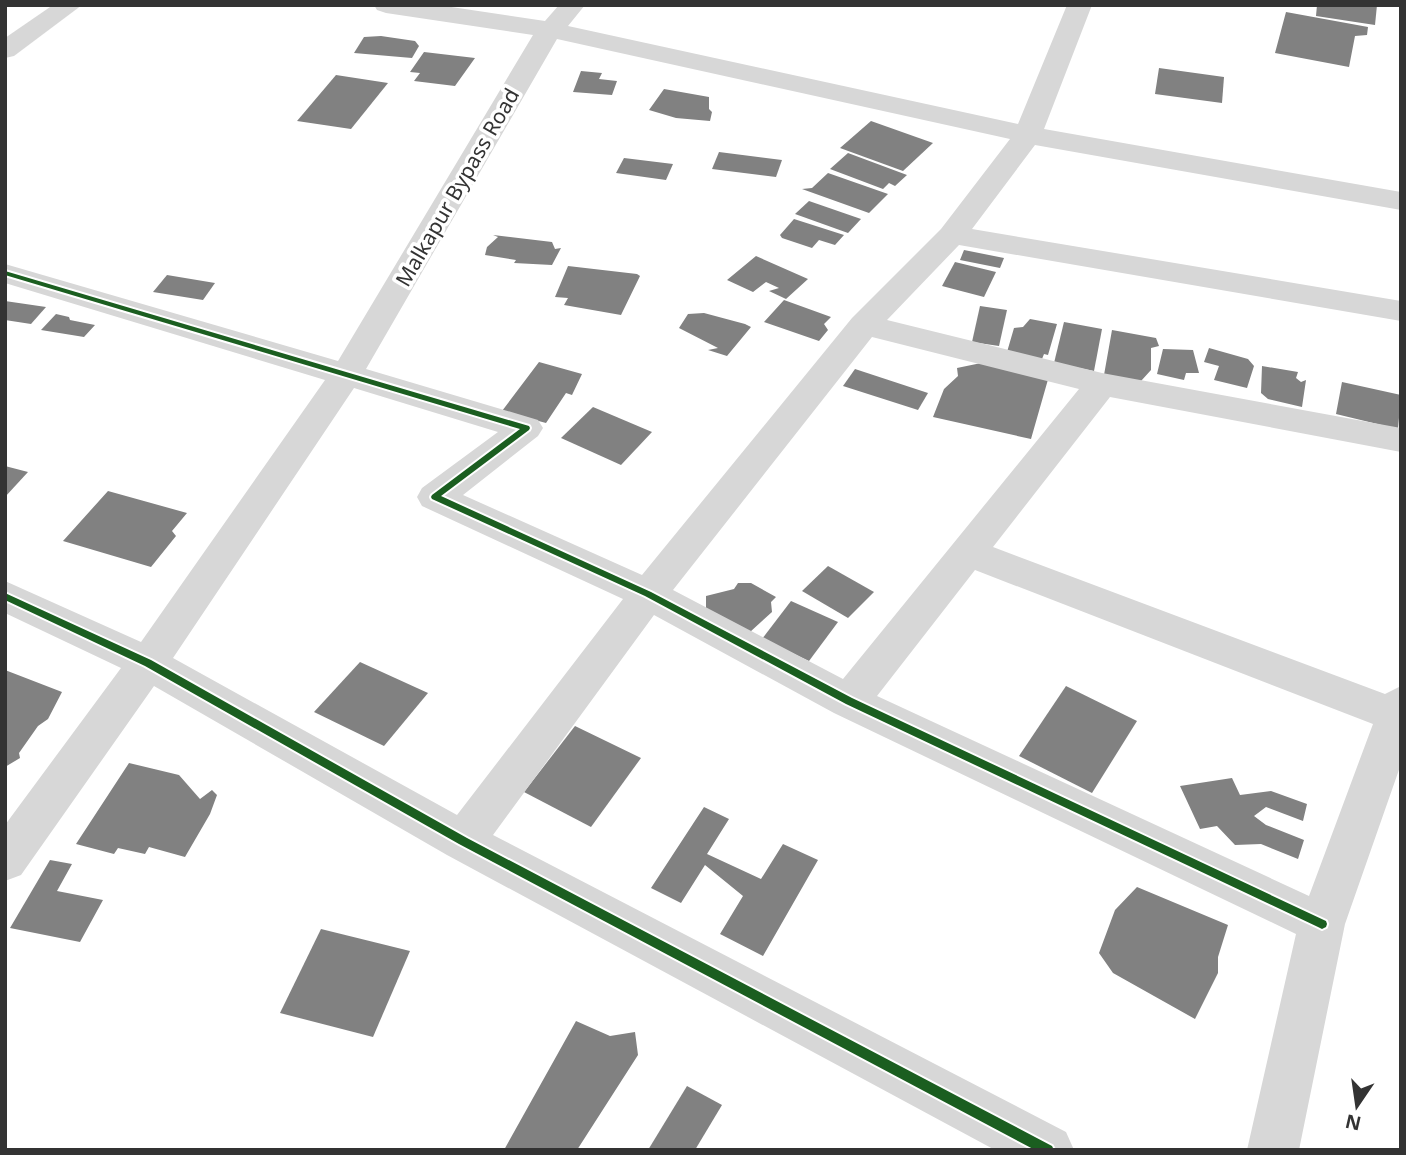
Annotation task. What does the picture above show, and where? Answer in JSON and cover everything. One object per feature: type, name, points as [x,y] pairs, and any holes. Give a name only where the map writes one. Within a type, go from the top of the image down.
[{"type":"street","points":[[5,50],[70,5]]},
{"type":"street","points":[[386,5],[551,30],[1028,135],[1401,201]]},
{"type":"street","name":"Malkapur Bypass Road","points":[[5,861],[148,663],[347,373],[551,30],[573,5]]},
{"type":"street","points":[[463,841],[648,594],[864,325],[952,234],[1028,135],[1080,5]]},
{"type":"street","points":[[952,234],[1401,311]]},
{"type":"street","points":[[5,272],[527,428],[435,497],[648,594],[849,701],[1322,924]]},
{"type":"street","points":[[864,325],[1102,384],[1401,440]]},
{"type":"street","points":[[849,701],[1102,384]]},
{"type":"street","points":[[967,552],[1399,709],[1322,924],[1273,1150]]},
{"type":"street","points":[[5,596],[148,663],[463,841],[1048,1150]]},
{"type":"building","points":[[1317,5],[1377,5],[1375,25],[1316,16]]},
{"type":"building","points":[[1286,12],[1368,27],[1367,35],[1355,36],[1349,67],[1275,53]]},
{"type":"building","points":[[381,36],[415,41],[419,46],[412,58],[354,53],[364,37]]},
{"type":"building","points":[[424,52],[475,58],[455,86],[414,81],[420,73],[410,72]]},
{"type":"building","points":[[1159,68],[1224,77],[1222,103],[1155,94]]},
{"type":"building","points":[[581,71],[602,73],[599,79],[617,81],[612,95],[573,92]]},
{"type":"building","points":[[336,75],[388,83],[351,129],[297,121]]},
{"type":"building","points":[[664,89],[709,97],[709,109],[712,112],[710,121],[676,118],[649,110]]},
{"type":"building","points":[[871,121],[933,143],[903,171],[840,148]]},
{"type":"building","points":[[719,152],[782,160],[776,177],[712,169]]},
{"type":"building","points":[[848,153],[907,175],[895,186],[889,183],[883,189],[830,169]]},
{"type":"building","points":[[624,158],[673,164],[666,180],[616,173]]},
{"type":"building","points":[[828,173],[888,194],[869,213],[802,189],[812,188]]},
{"type":"building","points":[[809,201],[861,219],[848,233],[795,214]]},
{"type":"building","points":[[794,219],[844,235],[835,245],[819,240],[812,248],[782,238],[780,235]]},
{"type":"building","points":[[493,235],[552,242],[555,249],[561,248],[552,265],[514,263],[516,260],[485,255],[487,247],[498,237]]},
{"type":"building","points":[[964,250],[1004,258],[1000,268],[960,260]]},
{"type":"building","points":[[756,256],[808,279],[786,299],[769,291],[779,288],[766,282],[753,292],[727,280]]},
{"type":"building","points":[[955,262],[996,272],[984,297],[942,286]]},
{"type":"building","points":[[568,266],[640,276],[621,315],[564,305],[568,298],[555,297]]},
{"type":"building","points":[[167,275],[215,283],[203,300],[153,292]]},
{"type":"building","points":[[784,300],[831,317],[824,324],[828,330],[819,341],[764,322]]},
{"type":"building","points":[[5,301],[46,307],[31,324],[5,320]]},
{"type":"building","points":[[980,306],[1007,310],[999,346],[972,342]]},
{"type":"building","points":[[704,313],[751,327],[727,356],[708,350],[718,348],[679,328],[688,314]]},
{"type":"building","points":[[56,314],[95,325],[84,337],[41,330]]},
{"type":"building","points":[[1030,319],[1057,324],[1048,355],[1044,354],[1042,359],[1007,352],[1014,328],[1023,327]]},
{"type":"building","points":[[1064,322],[1102,329],[1094,371],[1054,363]]},
{"type":"building","points":[[1112,330],[1156,338],[1159,346],[1151,348],[1151,370],[1141,381],[1104,375]]},
{"type":"building","points":[[1209,348],[1248,359],[1254,366],[1247,388],[1214,380],[1219,366],[1204,362]]},
{"type":"building","points":[[1163,349],[1193,350],[1199,373],[1186,373],[1184,380],[1157,374]]},
{"type":"building","points":[[539,362],[582,374],[572,395],[566,393],[546,423],[502,411]]},
{"type":"building","points":[[986,362],[1049,376],[1031,439],[933,417],[944,389],[958,376],[957,368]]},
{"type":"building","points":[[1262,366],[1298,372],[1296,378],[1301,382],[1306,380],[1302,407],[1268,399],[1261,393]]},
{"type":"building","points":[[855,369],[928,393],[918,410],[843,386]]},
{"type":"building","points":[[1342,382],[1401,395],[1398,429],[1336,414]]},
{"type":"building","points":[[593,407],[652,432],[621,465],[561,438]]},
{"type":"building","points":[[5,466],[28,472],[5,497]]},
{"type":"building","points":[[108,491],[187,513],[172,531],[176,536],[151,567],[63,541]]},
{"type":"building","points":[[828,566],[874,592],[848,618],[802,591]]},
{"type":"building","points":[[738,583],[751,583],[776,597],[771,602],[772,612],[750,632],[706,610],[706,596],[734,589]]},
{"type":"building","points":[[791,601],[838,622],[809,661],[762,639]]},
{"type":"building","points":[[360,662],[428,693],[384,746],[314,712]]},
{"type":"building","points":[[5,670],[62,692],[48,719],[38,726],[19,753],[20,758],[5,767]]},
{"type":"building","points":[[1066,686],[1137,721],[1092,793],[1019,756]]},
{"type":"building","points":[[575,726],[641,758],[591,827],[524,792]]},
{"type":"building","points":[[129,763],[179,775],[200,799],[212,790],[217,795],[210,814],[185,857],[149,847],[145,854],[118,848],[114,854],[76,844]]},
{"type":"building","points":[[1232,778],[1240,795],[1271,791],[1307,804],[1303,821],[1266,807],[1254,816],[1266,825],[1304,840],[1298,859],[1261,844],[1235,845],[1217,826],[1200,829],[1180,786]]},
{"type":"building","points":[[704,807],[729,819],[707,854],[761,879],[783,844],[818,860],[763,956],[720,934],[743,896],[705,865],[681,903],[651,888]]},
{"type":"building","points":[[50,860],[72,864],[57,891],[103,900],[80,942],[10,928]]},
{"type":"building","points":[[1137,887],[1228,925],[1218,957],[1218,973],[1195,1019],[1113,973],[1099,953],[1115,910]]},
{"type":"building","points":[[321,929],[410,951],[373,1037],[280,1013]]},
{"type":"building","points":[[576,1021],[610,1036],[635,1032],[638,1055],[577,1150],[504,1150]]},
{"type":"building","points":[[687,1086],[722,1105],[695,1150],[648,1150]]},
{"type":"cycle path","points":[[5,273],[526,428],[435,497],[648,594],[849,701],[1322,924]]},
{"type":"cycle path","points":[[5,596],[148,663],[463,841],[1048,1150]]}]
